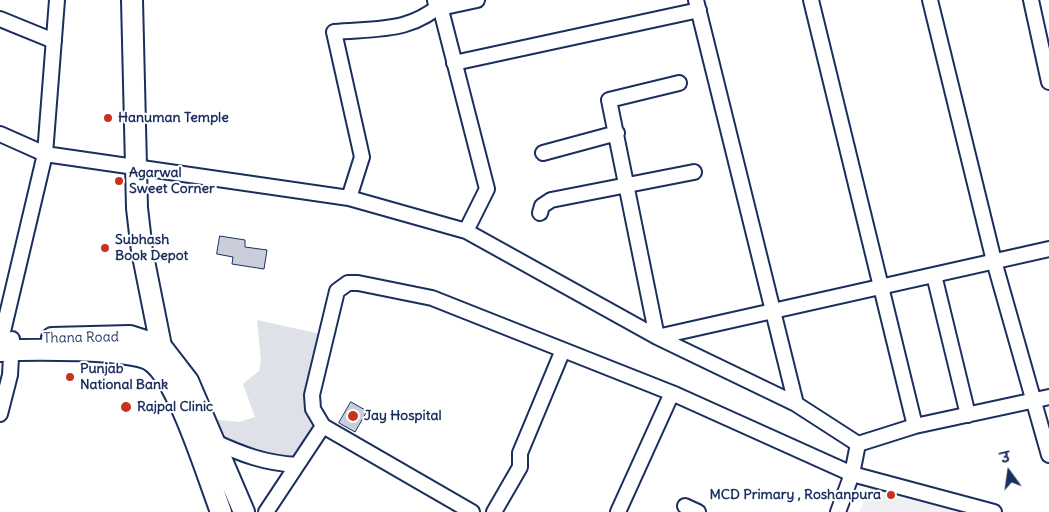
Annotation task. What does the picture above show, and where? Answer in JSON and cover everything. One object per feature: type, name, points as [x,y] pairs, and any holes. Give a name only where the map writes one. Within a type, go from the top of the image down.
[{"type":"main road","points":[[132,0],[137,208],[156,353],[173,388],[221,512]]},
{"type":"main road","name":"Thana Road","points":[[5,344],[130,336],[156,353]]},
{"type":"main road","points":[[156,353],[188,381],[244,512]]},
{"type":"street","points":[[0,414],[10,375],[5,344],[45,154],[57,0]]},
{"type":"street","points":[[349,198],[362,157],[334,32],[405,26],[426,16],[440,4],[477,0]]},
{"type":"street","points":[[812,0],[915,426]]},
{"type":"street","points":[[930,0],[994,261],[1049,455]]},
{"type":"street","points":[[1031,0],[1049,82]]},
{"type":"street","points":[[440,4],[486,188],[466,231]]},
{"type":"street","points":[[454,63],[698,5],[796,404]]},
{"type":"street","points":[[0,19],[54,41]]},
{"type":"street","points":[[657,337],[628,184],[609,100],[679,82]]},
{"type":"street","points":[[543,153],[617,133]]},
{"type":"street","points":[[0,134],[45,154],[136,169],[349,198],[466,231],[657,337],[796,404],[858,444]]},
{"type":"street","points":[[540,213],[542,206],[551,200],[694,172]]},
{"type":"street","points":[[657,337],[1049,249]]},
{"type":"street","points":[[934,275],[968,415]]},
{"type":"street","points":[[472,512],[449,506],[323,426],[314,409],[312,395],[337,291],[348,283],[358,283],[432,298],[672,393],[852,474],[994,512]]},
{"type":"street","points":[[494,512],[520,467],[520,453],[563,350]]},
{"type":"street","points":[[618,512],[672,393]]},
{"type":"street","points":[[858,444],[915,426],[1049,397]]},
{"type":"street","points":[[266,512],[323,426]]},
{"type":"street","points":[[213,441],[244,456],[268,462],[298,465]]},
{"type":"street","points":[[838,512],[852,474],[858,444]]},
{"type":"street","points":[[685,506],[698,512]]},
{"type":"shaded area","points":[[257,320],[325,335],[309,402],[321,426],[296,463],[219,444],[210,419],[239,422],[255,417],[243,384],[259,371],[261,360]]},
{"type":"shaded area","name":"MCD Primary , Roshanpura","points":[[874,479],[956,512],[859,512]]},
{"type":"building","points":[[220,236],[245,240],[245,247],[267,250],[264,269],[232,264],[233,257],[217,254]]},
{"type":"building","points":[[351,402],[367,411],[355,432],[339,423]]},
{"type":"place","name":"Hanuman Temple","points":[[108,118]]},
{"type":"place","name":"Agarwal Sweet Corner","points":[[119,181]]},
{"type":"place","name":"Subhash Book Depot","points":[[105,248]]},
{"type":"place","name":"Punjab National Bank","points":[[70,377]]},
{"type":"place","name":"Rajpal Clinic","points":[[126,407]]},
{"type":"place","name":"Jay Hospital","points":[[353,416]]},
{"type":"place","name":"MCD Primary , Roshanpura","points":[[891,495]]}]
